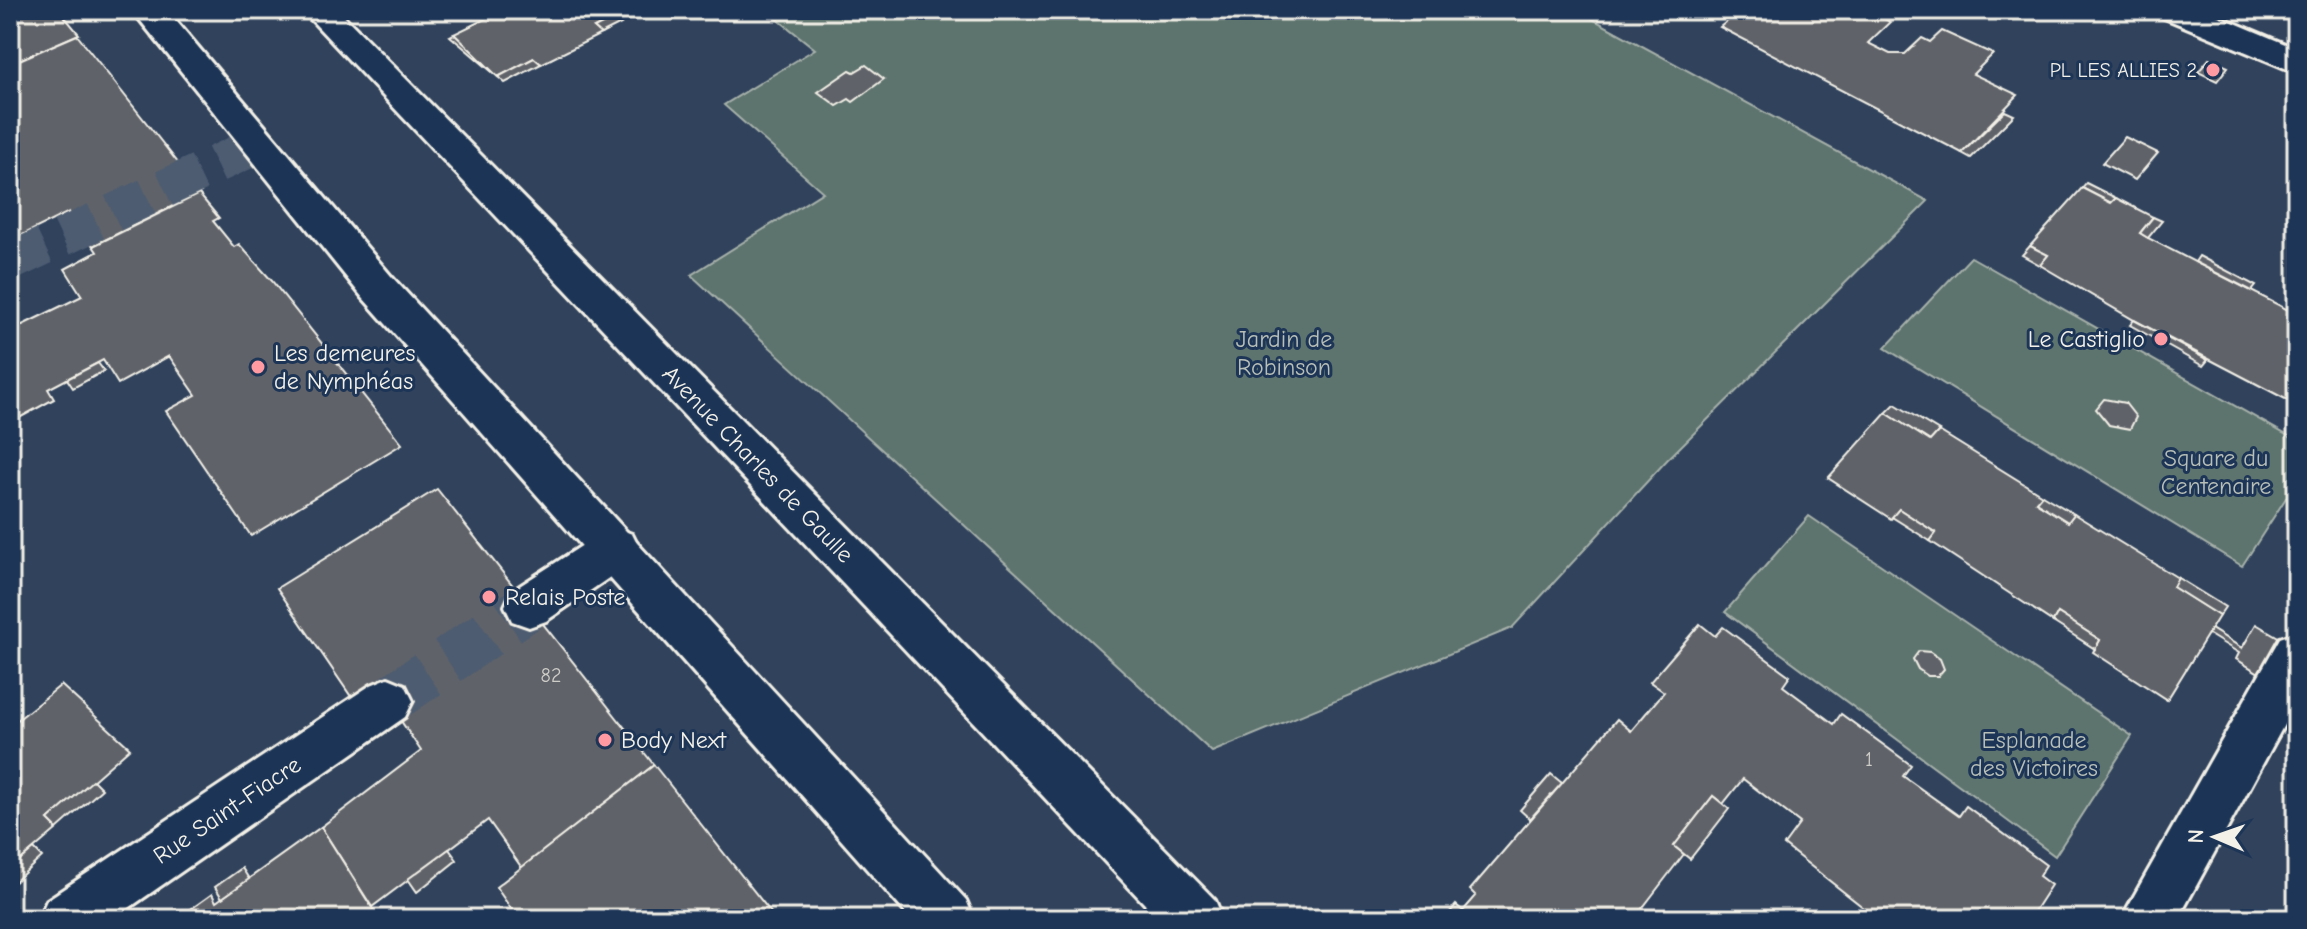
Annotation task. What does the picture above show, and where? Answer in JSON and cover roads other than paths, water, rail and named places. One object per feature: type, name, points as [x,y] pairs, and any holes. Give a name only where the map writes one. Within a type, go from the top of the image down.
[{"type":"main road","name":"Avenue Charles de Gaulle","points":[[319,10],[1196,919]]},
{"type":"main road","points":[[2174,10],[2297,62]]},
{"type":"main road","points":[[155,11],[377,287],[616,548],[947,919]]},
{"type":"main road","points":[[529,606],[616,548]]},
{"type":"main road","points":[[2148,919],[2297,654]]},
{"type":"main road","name":"Rue Saint-Fiacre","points":[[66,919],[388,701]]},
{"type":"tunnel","points":[[10,262],[261,143]]},
{"type":"tunnel","points":[[388,701],[529,606]]},
{"type":"place","name":"PL LES ALLIES 2","points":[[2213,70]]},
{"type":"place","name":"Le Castiglio","points":[[2161,339]]},
{"type":"place","name":"Les demeures de Nymphéas","points":[[258,367]]},
{"type":"place","name":"Relais Poste","points":[[489,597]]},
{"type":"place","name":"Body Next","points":[[605,740]]},
{"type":"park label","name":"Jardin de Robinson","points":[[1284,353]]},
{"type":"park label","name":"Square du Centenaire","points":[[2216,472]]},
{"type":"park label","name":"Esplanade des Victoires","points":[[2034,754]]}]
